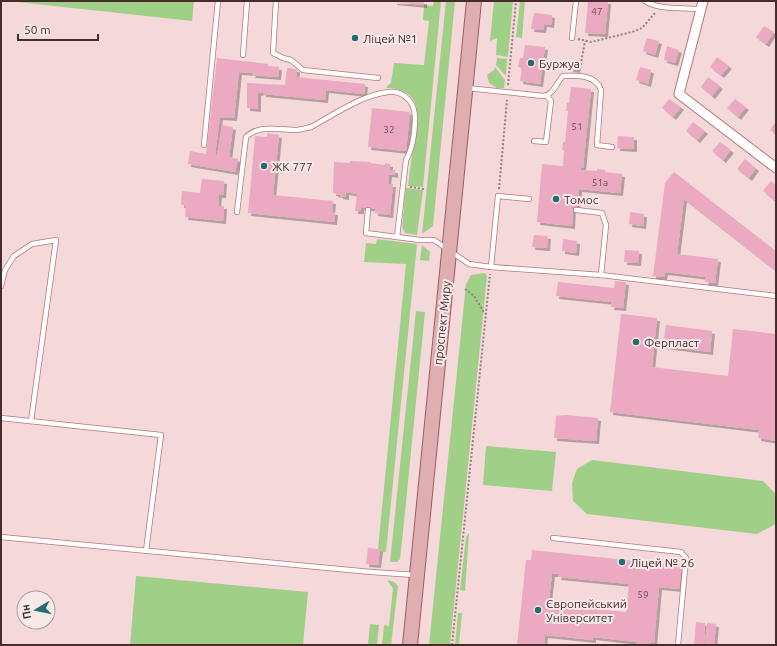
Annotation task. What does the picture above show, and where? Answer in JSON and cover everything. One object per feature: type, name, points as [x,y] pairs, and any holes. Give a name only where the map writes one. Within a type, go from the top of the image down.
[{"type":"main road","name":"проспект Миру","points":[[410,645],[474,1]]},
{"type":"street","points":[[702,5],[679,94],[776,168]]},
{"type":"lane","points":[[204,145],[218,1]]},
{"type":"lane","points":[[244,55],[247,1]]},
{"type":"lane","points":[[276,1],[273,52],[283,58],[291,60],[303,70],[378,78]]},
{"type":"lane","points":[[572,38],[576,1]]},
{"type":"lane","points":[[645,1],[649,4],[661,7],[702,5]]},
{"type":"lane","points":[[465,88],[547,96],[551,93],[563,76],[593,79],[599,85],[601,90],[597,145],[612,147]]},
{"type":"lane","points":[[237,212],[246,137],[250,133],[273,128],[294,130],[303,129],[318,123],[356,102],[389,92],[402,94],[414,106],[415,121],[411,152],[406,160],[397,237]]},
{"type":"lane","points":[[534,141],[546,142],[551,101],[547,96]]},
{"type":"lane","points":[[490,267],[498,196],[529,199]]},
{"type":"lane","points":[[368,210],[366,233],[434,240],[469,264],[490,267],[601,275],[776,296]]},
{"type":"lane","points":[[576,210],[602,213],[606,225],[601,275]]},
{"type":"lane","points":[[1,286],[5,270],[14,256],[32,244],[56,240],[31,421]]},
{"type":"lane","points":[[1,418],[161,435],[146,551]]},
{"type":"lane","points":[[1,537],[417,575]]},
{"type":"lane","points":[[554,538],[681,552],[686,558],[678,645]]},
{"type":"path","points":[[579,77],[585,41],[597,41],[632,32],[642,28],[652,18]]},
{"type":"path","points":[[403,187],[424,189]]},
{"type":"path","points":[[452,645],[490,267]]},
{"type":"path","points":[[465,289],[474,296],[486,315]]},
{"type":"green space","points":[[8,1],[194,1],[192,21]]},
{"type":"green space","points":[[434,1],[441,1],[423,187],[408,186],[417,125],[417,110],[414,101],[409,95],[401,90],[387,88],[387,86],[391,83],[394,63],[424,65],[429,21],[423,20],[424,5],[433,6]]},
{"type":"green space","points":[[446,1],[455,1],[433,226],[422,234]]},
{"type":"green space","points":[[494,1],[513,1],[508,57],[496,55],[497,38],[490,41]]},
{"type":"green space","points":[[520,1],[525,1],[522,38],[516,37]]},
{"type":"green space","points":[[497,58],[507,59],[506,76],[496,65]]},
{"type":"green space","points":[[495,67],[505,80],[504,88],[497,88],[489,83],[487,75],[494,70]]},
{"type":"green space","points":[[406,188],[423,190],[417,235],[405,233],[402,227]]},
{"type":"green space","points":[[377,239],[417,244],[386,552],[379,552],[380,549],[378,549],[406,264],[364,262],[366,243],[376,244]]},
{"type":"green space","points":[[422,245],[430,252],[429,261],[420,260]]},
{"type":"green space","points":[[485,273],[487,276],[450,645],[429,645],[466,284],[471,275]]},
{"type":"green space","points":[[416,311],[425,312],[403,532],[400,559],[397,562],[390,562]]},
{"type":"green space","points":[[486,446],[556,452],[552,491],[483,485]]},
{"type":"green space","points":[[592,460],[763,481],[776,494],[776,524],[757,534],[587,514],[573,501],[572,483],[577,469]]},
{"type":"green space","points":[[469,533],[465,591],[460,590],[466,537]]},
{"type":"green space","points":[[136,576],[308,592],[303,645],[130,645]]},
{"type":"green space","points":[[388,580],[394,582],[398,586],[391,645],[382,645],[384,625],[389,626],[393,588]]},
{"type":"green space","points":[[458,613],[462,613],[459,645],[455,645]]},
{"type":"green space","points":[[370,624],[379,625],[377,645],[368,645]]},
{"type":"building","name":"Ліцей №1","points":[[424,1],[424,5],[394,2]]},
{"type":"building","points":[[588,1],[608,1],[605,34],[585,33]]},
{"type":"building","points":[[534,13],[552,15],[551,25],[544,24],[543,30],[531,29]]},
{"type":"building","points":[[764,26],[774,32],[766,44],[756,37]]},
{"type":"building","points":[[647,38],[659,41],[655,55],[643,51]]},
{"type":"building","name":"Буржуа","points":[[525,45],[545,47],[540,84],[520,81],[522,68],[518,67],[520,58],[523,58]]},
{"type":"building","points":[[667,46],[679,50],[675,63],[664,60]]},
{"type":"building","points":[[717,57],[729,66],[721,75],[710,67]]},
{"type":"building","points":[[217,58],[268,64],[268,66],[279,67],[278,77],[252,75],[253,73],[239,72],[234,118],[220,117],[215,155],[217,156],[222,125],[233,127],[229,157],[238,159],[235,172],[188,164],[190,151],[206,154]]},
{"type":"building","points":[[571,64],[578,65],[577,70],[570,69]]},
{"type":"building","points":[[640,67],[651,70],[648,84],[636,80]]},
{"type":"building","points":[[287,68],[297,69],[296,77],[365,84],[364,94],[326,90],[325,100],[263,94],[263,92],[258,93],[258,109],[247,108],[247,83],[285,85]]},
{"type":"building","points":[[708,77],[720,86],[712,96],[701,87]]},
{"type":"building","points":[[571,87],[591,89],[583,168],[581,167],[581,170],[597,171],[597,169],[605,170],[605,172],[622,174],[620,193],[579,189],[577,207],[573,207],[572,226],[537,222],[542,164],[563,166],[564,150],[562,150],[563,142],[565,142],[568,111],[566,111],[567,103],[569,103]]},
{"type":"building","points":[[669,99],[681,107],[673,117],[662,108]]},
{"type":"building","points":[[735,99],[746,107],[738,117],[727,108]]},
{"type":"building","points":[[372,108],[410,112],[406,151],[368,147]]},
{"type":"building","points":[[776,121],[776,135],[770,130]]},
{"type":"building","points":[[693,122],[705,131],[697,140],[686,131]]},
{"type":"building","name":"ЖК 777","points":[[267,133],[279,135],[273,195],[333,201],[332,212],[335,212],[334,222],[248,213],[255,136],[267,137]]},
{"type":"building","points":[[618,136],[634,137],[634,149],[617,148]]},
{"type":"building","points":[[720,142],[731,150],[723,160],[712,151]]},
{"type":"building","points":[[745,159],[756,168],[749,178],[737,169]]},
{"type":"building","points":[[350,161],[371,162],[385,165],[385,163],[390,164],[390,170],[395,170],[395,175],[389,174],[388,184],[393,184],[390,215],[375,213],[376,209],[361,207],[361,211],[355,211],[357,194],[346,192],[346,197],[333,193],[334,162],[350,163]]},
{"type":"building","points":[[674,172],[776,251],[776,271],[684,199],[677,254],[718,259],[715,283],[705,282],[706,277],[665,272],[664,277],[653,276],[665,183]]},
{"type":"building","points":[[202,179],[224,181],[223,195],[219,195],[218,206],[224,206],[223,221],[185,217],[186,205],[181,205],[182,191],[200,193]]},
{"type":"building","points":[[771,181],[776,185],[776,198],[774,200],[763,191]]},
{"type":"building","points":[[630,212],[644,214],[643,226],[629,224]]},
{"type":"building","points":[[534,235],[548,236],[547,248],[532,247]]},
{"type":"building","points":[[563,239],[577,241],[576,253],[562,251]]},
{"type":"building","points":[[625,250],[639,251],[638,263],[624,262]]},
{"type":"building","points":[[615,281],[626,282],[623,308],[611,307],[612,302],[556,296],[558,282],[614,288]]},
{"type":"building","points":[[621,314],[657,318],[652,367],[728,376],[733,329],[776,334],[776,441],[758,438],[759,430],[610,412]]},
{"type":"building","points":[[666,325],[712,331],[710,352],[663,346]]},
{"type":"building","points":[[566,415],[598,418],[596,441],[554,438],[556,416]]},
{"type":"building","points":[[368,548],[380,549],[378,565],[366,564]]},
{"type":"building","points":[[532,550],[682,566],[679,589],[659,587],[654,643],[650,643],[649,645],[636,645],[636,642],[593,637],[593,640],[545,635],[544,645],[517,645],[526,560],[531,560]],"holes":[[[552,574],[559,574],[558,577],[629,584],[626,612],[595,609],[596,604],[549,599]]]},
{"type":"building","points":[[696,622],[705,623],[704,645],[694,645]]},
{"type":"building","points":[[707,623],[716,624],[714,645],[705,645]]},
{"type":"place","name":"Ліцей №1","points":[[355,38]]},
{"type":"place","name":"Буржуа","points":[[531,63]]},
{"type":"place","name":"ЖК 777","points":[[264,166]]},
{"type":"place","name":"Томос","points":[[556,199]]},
{"type":"place","name":"Ферпласт","points":[[636,342]]},
{"type":"place","name":"Ліцей № 26","points":[[622,562]]},
{"type":"place","name":"Європейський Університет","points":[[538,610]]}]
